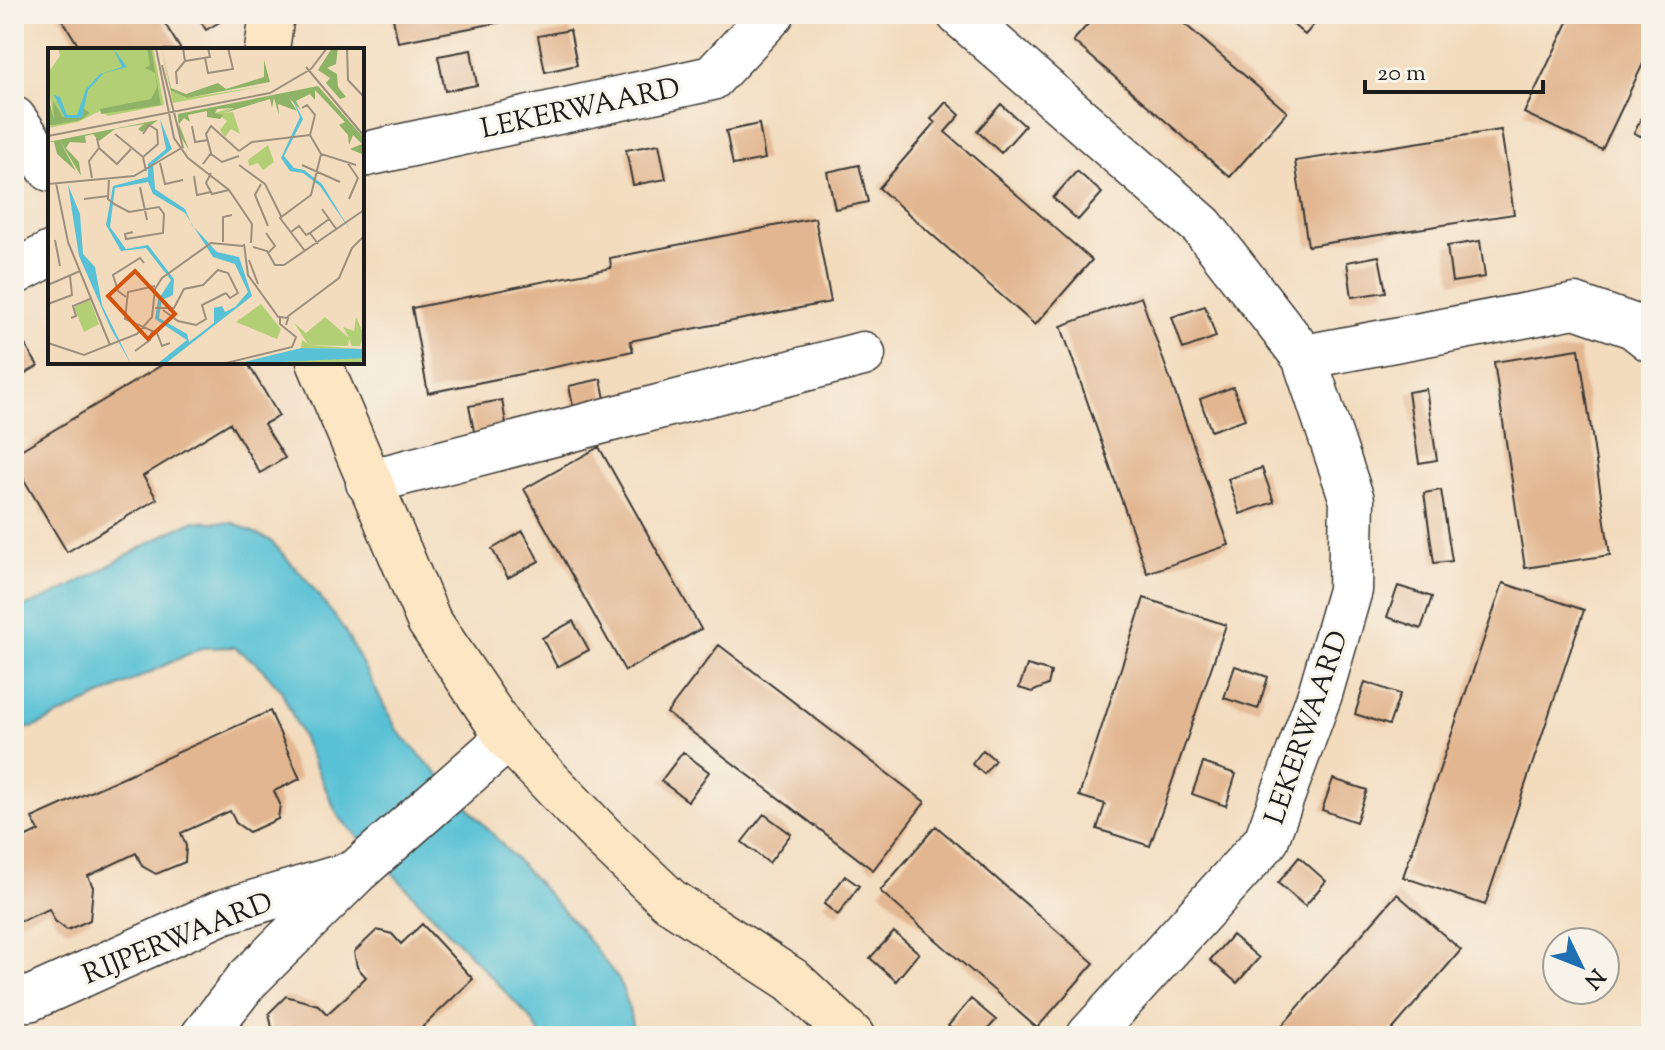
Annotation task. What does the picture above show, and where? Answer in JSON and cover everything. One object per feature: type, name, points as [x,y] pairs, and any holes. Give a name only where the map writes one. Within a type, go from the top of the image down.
[{"type":"street","points":[[267,48],[272,14]]},
{"type":"street","name":"LEKERWAARD","points":[[364,155],[712,78],[772,14]]},
{"type":"street","name":"LEKERWAARD","points":[[959,14],[1202,226],[1304,357],[1352,500],[1350,590],[1320,694],[1266,841],[1089,1036]]},
{"type":"street","points":[[14,119],[48,166]]},
{"type":"street","points":[[14,273],[48,255]]},
{"type":"street","points":[[1304,357],[1575,306],[1633,326],[1651,340]]},
{"type":"street","points":[[368,482],[863,354]]},
{"type":"street","points":[[320,364],[429,621],[508,738],[603,837],[669,900],[792,980],[852,1036]]},
{"type":"street","points":[[356,872],[508,738]]},
{"type":"street","name":"RIJPERWAARD","points":[[14,997],[29,999],[222,912],[356,872]]},
{"type":"street","name":"RIJPERWAARD","points":[[203,1036],[247,980],[356,872]]},
{"type":"water","points":[[193,521],[234,523],[270,540],[306,579],[344,629],[397,730],[579,928],[619,980],[628,1004],[634,1036],[541,1036],[531,1019],[338,816],[281,690],[259,665],[234,647],[201,648],[35,727],[14,730],[14,610],[83,580]]},
{"type":"building","points":[[59,14],[159,14],[180,48],[80,48]]},
{"type":"building","points":[[196,14],[233,14],[206,30]]},
{"type":"building","points":[[392,14],[537,14],[537,15],[398,42]]},
{"type":"building","points":[[1097,14],[1173,14],[1287,112],[1230,177],[1073,41]]},
{"type":"building","points":[[1281,14],[1323,14],[1305,35]]},
{"type":"building","points":[[1572,14],[1651,14],[1651,47],[1602,150],[1524,113]]},
{"type":"building","points":[[570,30],[577,65],[545,72],[538,36]]},
{"type":"building","points":[[471,50],[477,85],[445,91],[438,56]]},
{"type":"building","points":[[946,102],[960,115],[945,132],[1092,260],[1035,325],[879,188],[935,123],[931,119]]},
{"type":"building","points":[[1001,104],[1025,126],[1001,153],[977,131]]},
{"type":"building","points":[[1651,104],[1651,141],[1634,133]]},
{"type":"building","points":[[759,124],[765,159],[733,165],[726,131]]},
{"type":"building","points":[[1501,130],[1514,214],[1308,246],[1295,161]]},
{"type":"building","points":[[659,144],[666,179],[633,185],[626,150]]},
{"type":"building","points":[[859,165],[868,202],[835,209],[827,172]]},
{"type":"building","points":[[1077,171],[1102,193],[1078,220],[1053,198]]},
{"type":"building","points":[[815,218],[831,302],[630,341],[633,351],[428,393],[412,308],[611,268],[610,258]]},
{"type":"building","points":[[1480,241],[1485,277],[1452,282],[1447,246]]},
{"type":"building","points":[[1379,256],[1386,292],[1352,297],[1347,262]]},
{"type":"building","points":[[1141,297],[1229,545],[1147,573],[1061,326]]},
{"type":"building","points":[[1205,306],[1216,337],[1183,349],[1172,317]]},
{"type":"building","points":[[19,335],[38,366],[14,380],[14,339]]},
{"type":"building","points":[[1579,349],[1610,555],[1525,568],[1494,362]]},
{"type":"building","points":[[164,364],[248,364],[279,416],[264,424],[285,458],[260,473],[230,423],[143,476],[157,499],[67,552],[14,463],[14,454]]},
{"type":"building","points":[[601,379],[608,414],[576,421],[569,386]]},
{"type":"building","points":[[1233,387],[1245,419],[1211,431],[1200,399]]},
{"type":"building","points":[[1426,389],[1437,460],[1419,463],[1408,392]]},
{"type":"building","points":[[502,400],[508,435],[476,441],[469,406]]},
{"type":"building","points":[[599,447],[701,629],[625,671],[524,489]]},
{"type":"building","points":[[1262,468],[1274,502],[1240,514],[1228,479]]},
{"type":"building","points":[[1441,490],[1452,561],[1434,563],[1424,493]]},
{"type":"building","points":[[523,531],[539,561],[508,578],[492,549]]},
{"type":"building","points":[[1503,583],[1584,610],[1485,905],[1403,877]]},
{"type":"building","points":[[1398,586],[1432,597],[1421,629],[1387,617]]},
{"type":"building","points":[[1144,598],[1226,625],[1150,846],[1097,829],[1105,804],[1079,796]]},
{"type":"building","points":[[573,621],[589,650],[557,667],[542,638]]},
{"type":"building","points":[[719,645],[925,802],[873,870],[667,713]]},
{"type":"building","points":[[1027,665],[1051,672],[1048,685],[1032,692],[1019,688]]},
{"type":"building","points":[[1235,666],[1268,677],[1258,709],[1224,698]]},
{"type":"building","points":[[1365,682],[1400,694],[1389,725],[1355,714]]},
{"type":"building","points":[[270,711],[300,779],[274,791],[280,804],[278,819],[249,832],[236,823],[230,811],[181,833],[186,846],[185,862],[156,874],[142,866],[136,853],[88,876],[93,887],[90,920],[67,930],[55,921],[49,909],[21,921],[14,920],[14,843],[39,831],[32,818]]},
{"type":"building","points":[[983,750],[995,760],[984,774],[972,764]]},
{"type":"building","points":[[683,752],[709,772],[688,801],[661,781]]},
{"type":"building","points":[[1203,763],[1236,774],[1226,806],[1192,794]]},
{"type":"building","points":[[1333,779],[1367,790],[1356,822],[1322,810]]},
{"type":"building","points":[[764,814],[791,834],[769,863],[742,842]]},
{"type":"building","points":[[936,826],[1094,963],[1037,1028],[880,891]]},
{"type":"building","points":[[1299,857],[1326,881],[1305,906],[1278,883]]},
{"type":"building","points":[[845,876],[859,886],[838,915],[824,904]]},
{"type":"building","points":[[1397,894],[1461,950],[1387,1036],[1273,1036]]},
{"type":"building","points":[[422,924],[473,979],[413,1036],[280,1036],[272,1028],[269,1013],[286,996],[318,1005],[327,1014],[347,996],[366,977],[357,967],[354,952],[377,930],[392,934],[401,944]]},
{"type":"building","points":[[894,932],[919,953],[896,981],[870,958]]},
{"type":"building","points":[[1232,935],[1259,958],[1237,983],[1210,960]]},
{"type":"building","points":[[971,999],[996,1020],[982,1036],[960,1036],[948,1026]]}]
